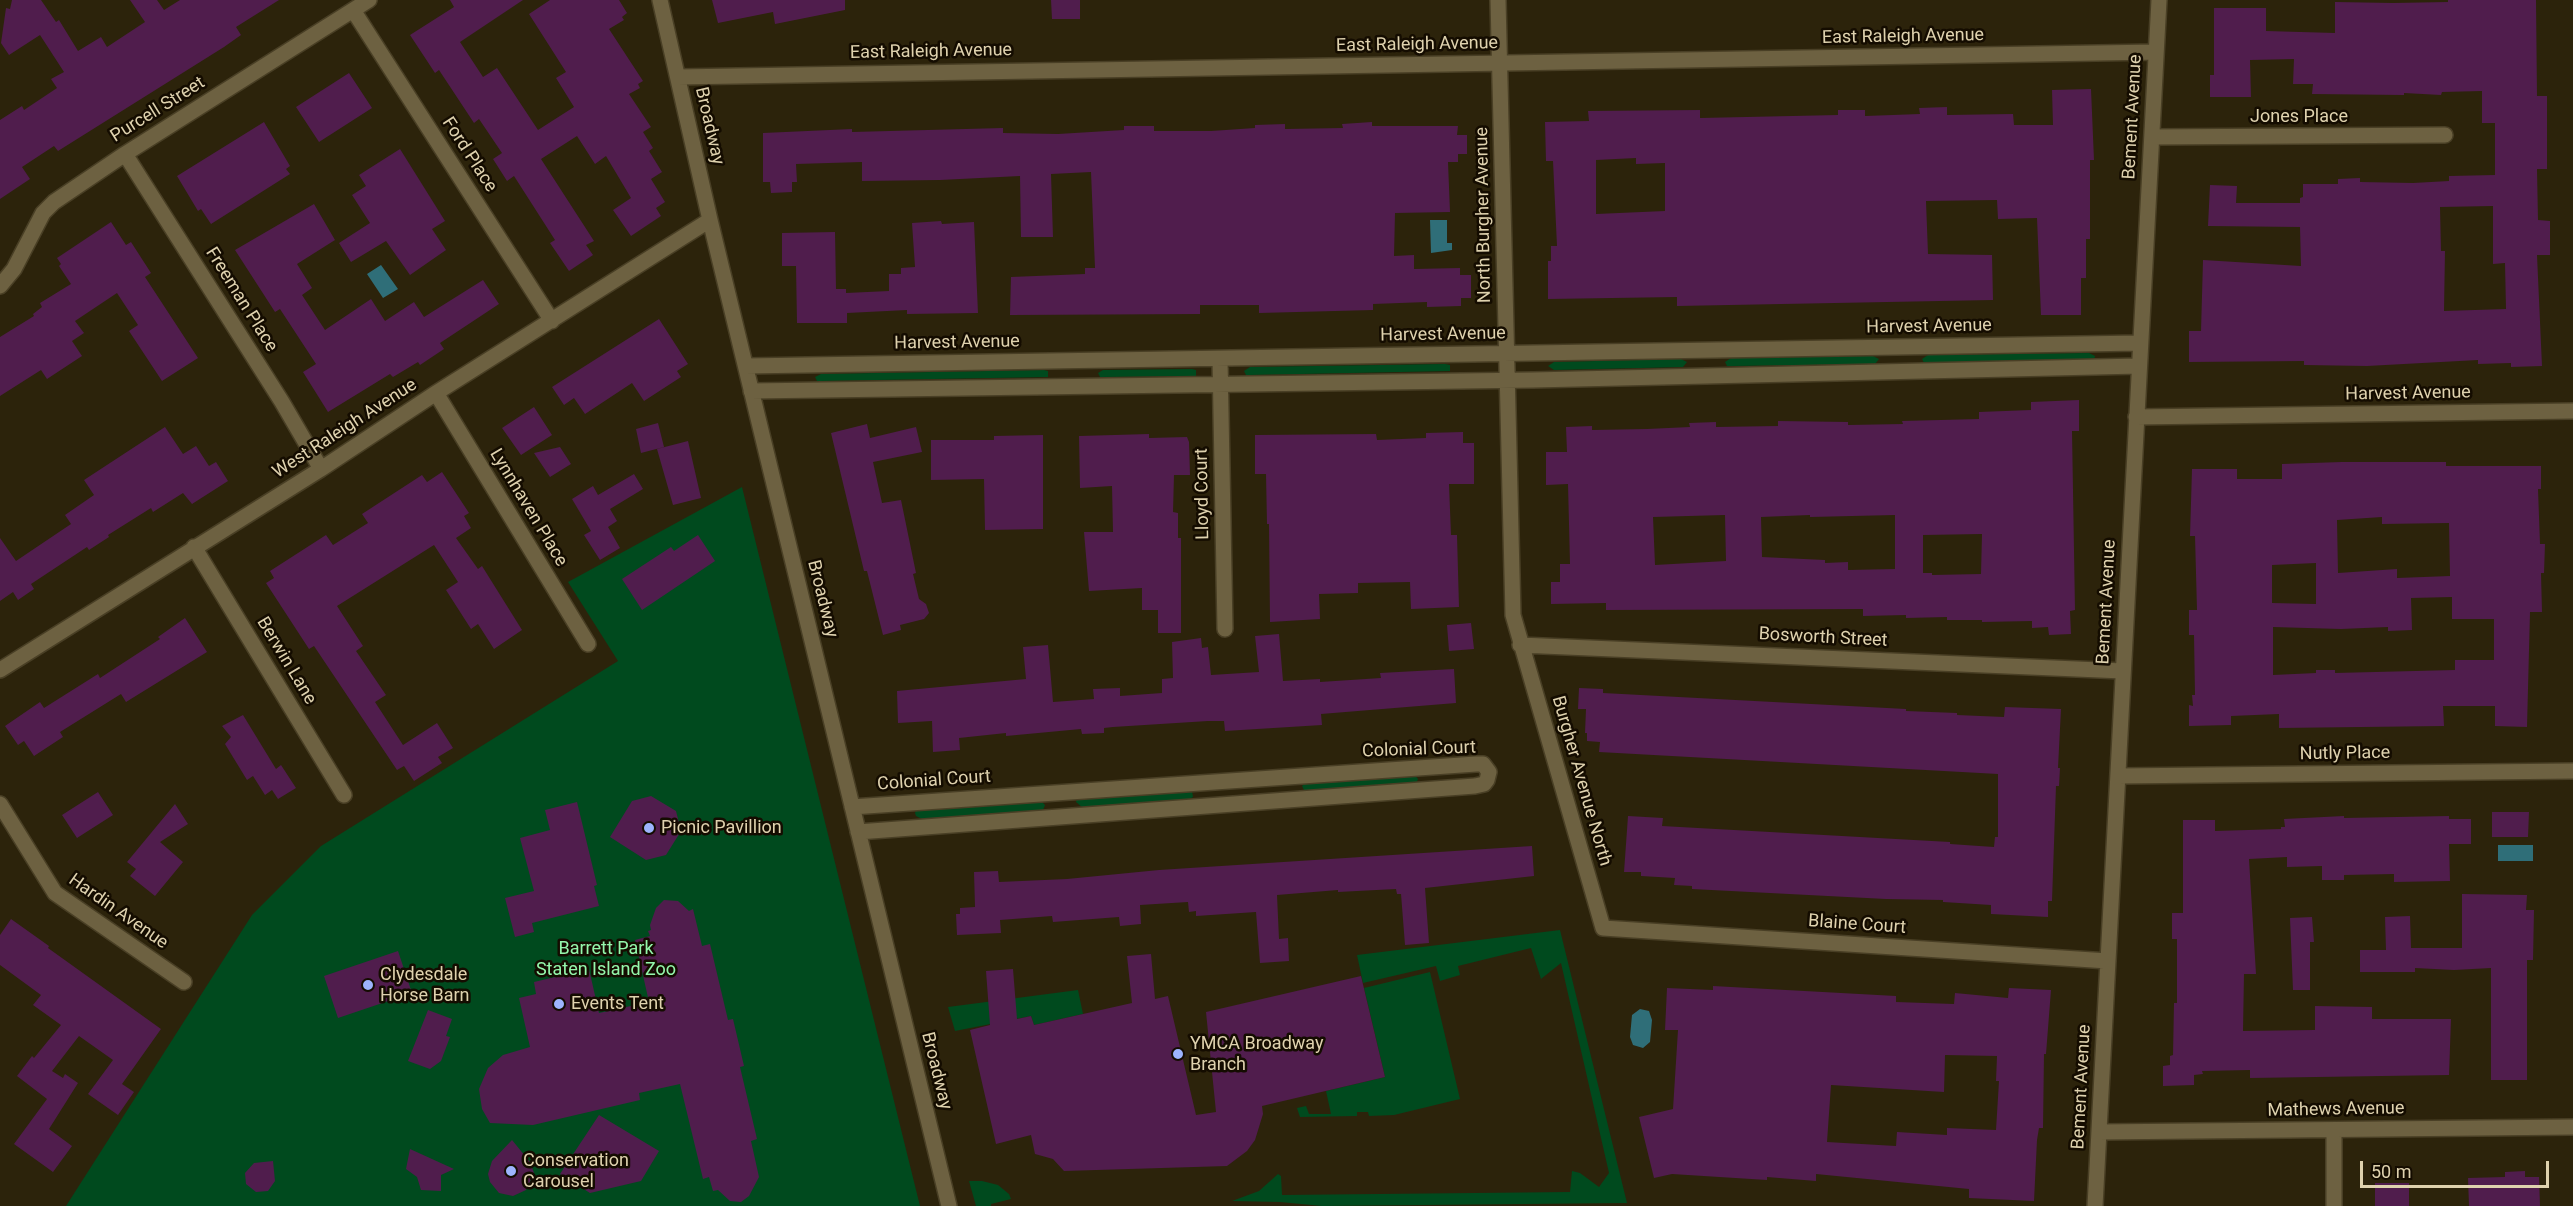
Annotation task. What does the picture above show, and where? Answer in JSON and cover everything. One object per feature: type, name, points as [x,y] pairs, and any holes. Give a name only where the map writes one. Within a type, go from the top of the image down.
[{"type":"street","name":"Purcell Street","points":[[0,286],[14,270],[44,213],[54,202],[125,153],[369,0]]},
{"type":"street","name":"Broadway","points":[[660,0],[710,220],[949,1206]]},
{"type":"street","name":"North Burgher Avenue","points":[[1498,0],[1513,615],[1520,645]]},
{"type":"street","name":"Bement Avenue","points":[[2095,1206],[2159,0]]},
{"type":"street","name":"Ford Place","points":[[353,10],[552,321]]},
{"type":"street","name":"East Raleigh Avenue","points":[[678,77],[2156,52]]},
{"type":"street","name":"Jones Place","points":[[2152,137],[2445,135]]},
{"type":"street","name":"Freeman Place","points":[[125,153],[282,402],[321,469]]},
{"type":"street","name":"West Raleigh Avenue","points":[[0,670],[321,469],[436,393],[710,220]]},
{"type":"street","name":"Harvest Avenue","points":[[746,366],[2140,343]]},
{"type":"street","name":"Lloyd Court","points":[[1220,359],[1225,629]]},
{"type":"street","points":[[752,391],[1507,380],[2139,366]]},
{"type":"street","name":"Lynnhaven Place","points":[[436,393],[588,644]]},
{"type":"street","name":"Harvest Avenue","points":[[2136,417],[2573,411]]},
{"type":"street","name":"Berwin Lane","points":[[194,547],[344,795]]},
{"type":"street","name":"Bosworth Street","points":[[1520,645],[2123,671]]},
{"type":"street","name":"Burgher Avenue North","points":[[1520,645],[1559,769],[1603,928]]},
{"type":"street","name":"Colonial Court","points":[[852,807],[1476,764],[1483,765],[1489,772],[1484,784],[1475,786],[858,832]]},
{"type":"street","name":"Nutly Place","points":[[2118,776],[2573,771]]},
{"type":"street","name":"Hardin Avenue","points":[[0,804],[55,893],[184,982]]},
{"type":"street","name":"Blaine Court","points":[[1603,928],[2108,961]]},
{"type":"street","name":"Mathews Avenue","points":[[2099,1132],[2573,1127]]},
{"type":"street","points":[[2334,1130],[2334,1206]]},
{"type":"green space","points":[[2089,353],[2095,356],[2094,360],[1924,363],[1922,359],[1928,355]]},
{"type":"green space","points":[[1873,356],[1879,359],[1875,364],[1727,366],[1725,362],[1731,358]]},
{"type":"green space","points":[[1681,359],[1687,362],[1683,367],[1554,370],[1548,366],[1554,362]]},
{"type":"green space","points":[[1450,365],[1450,371],[1246,375],[1244,371],[1250,367]]},
{"type":"green space","points":[[1103,370],[1196,370],[1196,376],[1100,377],[1098,373]]},
{"type":"green space","points":[[1048,371],[1048,377],[817,381],[815,377],[821,374]]},
{"type":"green space","name":"Barrett Park Staten Island Zoo","points":[[742,487],[920,1206],[66,1206],[252,915],[321,846],[618,661],[568,582]]},
{"type":"green space","points":[[1414,774],[1418,779],[1416,784],[1305,792],[1302,786],[1307,781]]},
{"type":"green space","points":[[1192,791],[1193,797],[1188,800],[1083,808],[1076,802],[1077,798]]},
{"type":"green space","points":[[1040,800],[1045,805],[1043,810],[1039,811],[922,819],[915,813],[916,810]]},
{"type":"green space","points":[[1560,930],[1627,1203],[1322,1206],[1232,1201],[1259,1191],[1278,1174],[1281,1176],[1282,1195],[1570,1192],[1572,1171],[1580,1173],[1599,1187],[1609,1173],[1561,963],[1541,979],[1531,948],[1458,966],[1460,975],[1440,981],[1436,966],[1363,983],[1357,955]]},
{"type":"green space","points":[[1430,972],[1460,1099],[1394,1115],[1369,1116],[1368,1112],[1357,1112],[1357,1116],[1300,1117],[1297,1108],[1306,1106],[1309,1114],[1331,1114],[1326,1091],[1385,1077],[1364,988]]},
{"type":"green space","points":[[1078,990],[1083,1014],[1034,1025],[1031,1016],[955,1031],[948,1007]]},
{"type":"green space","points":[[969,1181],[998,1185],[1009,1194],[1011,1199],[991,1204],[991,1206],[976,1206]]},
{"type":"water","points":[[1430,220],[1447,220],[1447,243],[1452,243],[1452,250],[1431,253]]},
{"type":"water","points":[[381,265],[398,289],[383,298],[367,274]]},
{"type":"water","points":[[2498,845],[2533,845],[2533,861],[2498,861]]},
{"type":"water","points":[[1640,1009],[1649,1011],[1652,1020],[1650,1042],[1643,1048],[1633,1045],[1630,1037],[1632,1015]]},
{"type":"building","points":[[12,0],[41,0],[56,22],[59,20],[78,51],[101,37],[107,47],[145,22],[130,0],[157,0],[164,10],[180,0],[279,0],[236,27],[241,35],[224,47],[58,151],[54,146],[22,167],[30,179],[0,199],[0,120],[22,106],[24,110],[57,88],[51,79],[64,72],[40,35],[9,55],[1,43],[6,8],[10,9]]},
{"type":"building","points":[[450,0],[523,0],[460,42],[483,77],[497,68],[538,130],[574,107],[556,78],[566,72],[529,14],[550,0],[619,0],[627,13],[622,17],[624,20],[609,29],[643,81],[638,84],[640,88],[629,94],[651,127],[643,132],[653,148],[649,151],[662,172],[651,179],[665,202],[656,208],[661,216],[631,236],[613,210],[631,198],[606,156],[595,164],[577,136],[541,159],[594,241],[586,245],[593,255],[569,271],[550,243],[555,240],[514,176],[507,181],[493,159],[502,153],[479,119],[474,123],[439,70],[435,73],[410,35],[454,7]]},
{"type":"building","points":[[712,0],[845,0],[845,10],[775,24],[773,12],[718,23]]},
{"type":"building","points":[[1051,0],[1080,0],[1080,19],[1052,19]]},
{"type":"building","points":[[2448,0],[2536,0],[2537,96],[2547,96],[2547,169],[2537,169],[2538,220],[2550,221],[2550,255],[2537,255],[2542,366],[2511,367],[2511,363],[2478,364],[2478,360],[2367,366],[2304,365],[2304,361],[2189,362],[2189,331],[2201,331],[2203,260],[2301,266],[2300,227],[2208,226],[2210,185],[2237,186],[2236,203],[2300,203],[2300,198],[2303,197],[2303,184],[2338,184],[2338,179],[2360,178],[2360,182],[2413,183],[2449,181],[2449,176],[2495,175],[2495,123],[2482,123],[2482,91],[2442,92],[2441,95],[2312,94],[2313,84],[2293,84],[2294,59],[2250,60],[2251,97],[2210,97],[2210,75],[2214,75],[2214,8],[2266,8],[2266,31],[2335,33],[2335,2],[2448,2]],"holes":[[[2493,206],[2493,264],[2505,263],[2506,309],[2444,311],[2445,251],[2441,251],[2440,207]]]},
{"type":"building","points":[[349,73],[372,108],[319,142],[296,107]]},
{"type":"building","points":[[2091,89],[2094,160],[2090,160],[2090,239],[2086,239],[2086,278],[2081,278],[2081,315],[2041,315],[2037,218],[1998,219],[1997,200],[1926,201],[1928,254],[1992,255],[1993,300],[1677,306],[1677,297],[1548,299],[1548,261],[1551,261],[1551,246],[1557,246],[1553,161],[1546,161],[1545,122],[1589,121],[1588,111],[1700,110],[1700,118],[1838,115],[1838,110],[1865,110],[1865,116],[1920,114],[1919,108],[1947,107],[1947,115],[2013,114],[2014,125],[2053,125],[2052,90]],"holes":[[[1636,158],[1636,164],[1665,163],[1665,211],[1596,214],[1596,160]]]},
{"type":"building","points":[[264,122],[290,166],[286,169],[290,174],[211,224],[201,209],[198,211],[177,176]]},
{"type":"building","points":[[1372,122],[1372,126],[1458,126],[1457,135],[1467,135],[1467,154],[1458,154],[1458,162],[1448,162],[1450,212],[1395,213],[1394,256],[1414,255],[1414,269],[1460,268],[1460,275],[1471,275],[1471,298],[1461,298],[1461,306],[1427,307],[1427,302],[1373,304],[1373,310],[1259,313],[1259,305],[1200,305],[1200,314],[1010,315],[1011,277],[1085,274],[1085,268],[1095,268],[1091,172],[1051,174],[1053,237],[1021,237],[1020,176],[862,181],[862,162],[796,164],[797,182],[792,182],[792,192],[771,193],[770,182],[763,182],[763,133],[852,129],[852,132],[1003,128],[1003,133],[1058,134],[1124,130],[1124,126],[1154,126],[1154,131],[1211,131],[1255,128],[1255,125],[1285,124],[1285,129],[1343,128],[1342,124]]},
{"type":"building","points":[[400,149],[445,221],[432,229],[446,250],[410,275],[386,241],[351,262],[339,243],[370,223],[352,195],[366,186],[359,175]]},
{"type":"building","points":[[314,204],[335,240],[297,264],[312,288],[302,295],[325,330],[371,299],[385,321],[414,302],[424,317],[483,280],[499,304],[440,343],[444,349],[420,365],[418,362],[393,377],[390,374],[328,412],[303,372],[316,364],[280,309],[275,312],[235,250]]},
{"type":"building","points":[[941,221],[942,224],[974,222],[978,313],[907,314],[907,310],[847,313],[847,323],[797,323],[796,266],[782,266],[782,233],[835,232],[836,289],[846,289],[846,293],[889,291],[889,274],[901,274],[901,268],[915,267],[912,223]]},
{"type":"building","points":[[111,222],[126,245],[131,242],[151,273],[145,277],[198,358],[162,381],[129,331],[138,325],[117,293],[75,321],[84,333],[72,341],[82,356],[47,379],[41,370],[0,396],[0,337],[34,316],[33,314],[42,307],[40,303],[71,284],[59,266],[61,264],[57,258]]},
{"type":"building","points":[[659,319],[688,364],[677,371],[681,377],[644,401],[632,383],[585,414],[574,398],[564,405],[552,387]]},
{"type":"building","points":[[2079,400],[2079,431],[2072,431],[2075,610],[2070,611],[2071,634],[2049,635],[2048,627],[2032,628],[2032,621],[1982,622],[1982,620],[1947,620],[1947,617],[1863,616],[1863,609],[1606,610],[1606,603],[1551,604],[1551,582],[1560,582],[1560,564],[1570,564],[1568,484],[1546,485],[1546,452],[1567,452],[1566,427],[1592,426],[1592,430],[1647,429],[1690,427],[1689,423],[1716,422],[1716,427],[1778,426],[1778,421],[1848,422],[1848,425],[1903,424],[1902,421],[1979,419],[1979,412],[2031,410],[2031,402]],"holes":[[[1725,515],[1726,561],[1655,565],[1653,517]],[[1895,515],[1895,569],[1848,570],[1848,562],[1825,563],[1825,560],[1762,557],[1761,517]],[[1982,534],[1981,574],[1932,575],[1932,573],[1923,573],[1923,535]]]},
{"type":"building","points":[[534,407],[552,435],[521,455],[502,428]]},
{"type":"building","points":[[658,423],[664,447],[641,453],[636,429]]},
{"type":"building","points":[[867,424],[870,438],[916,427],[922,452],[873,462],[882,503],[901,500],[919,599],[926,604],[929,613],[924,619],[900,625],[901,630],[883,635],[867,571],[864,571],[831,433]]},
{"type":"building","points":[[165,427],[183,454],[196,446],[209,466],[216,462],[228,481],[192,504],[183,493],[153,512],[151,508],[89,550],[87,547],[31,584],[34,589],[18,600],[13,592],[0,601],[0,538],[16,561],[71,524],[65,515],[94,495],[84,480]]},
{"type":"building","points":[[1463,432],[1463,443],[1474,443],[1474,484],[1449,484],[1451,535],[1457,535],[1459,607],[1411,609],[1410,582],[1358,583],[1358,593],[1319,594],[1320,619],[1270,622],[1266,474],[1255,474],[1255,435],[1376,434],[1377,440],[1426,438],[1426,433]]},
{"type":"building","points":[[1149,434],[1149,438],[1187,437],[1189,442],[1190,475],[1174,475],[1173,512],[1178,513],[1178,538],[1181,538],[1181,633],[1158,633],[1158,610],[1142,610],[1142,588],[1089,591],[1084,532],[1113,532],[1112,486],[1080,488],[1079,436]]},
{"type":"building","points":[[1043,435],[1043,529],[985,530],[984,479],[931,480],[931,440],[994,440],[994,436]]},
{"type":"building","points":[[688,441],[701,498],[673,505],[657,449]]},
{"type":"building","points":[[560,447],[571,464],[550,477],[534,453]]},
{"type":"building","points":[[2446,462],[2446,466],[2541,466],[2541,489],[2538,489],[2540,544],[2545,544],[2544,573],[2541,573],[2542,612],[2530,612],[2527,727],[2495,726],[2495,706],[2443,706],[2444,726],[2279,728],[2279,714],[2231,716],[2231,725],[2189,726],[2189,705],[2193,706],[2192,695],[2195,695],[2194,635],[2189,635],[2189,610],[2197,610],[2195,536],[2190,536],[2192,469],[2237,469],[2237,479],[2282,479],[2282,464]],"holes":[[[2382,517],[2382,524],[2449,523],[2450,576],[2397,578],[2397,569],[2338,573],[2337,520]],[[2316,563],[2316,604],[2272,603],[2272,565]],[[2452,597],[2452,619],[2494,619],[2494,660],[2455,660],[2455,670],[2335,673],[2335,670],[2316,670],[2316,673],[2273,675],[2273,627],[2341,629],[2388,627],[2388,631],[2412,630],[2411,598]]]},
{"type":"building","points":[[442,472],[469,513],[464,516],[471,528],[456,538],[478,569],[482,566],[522,630],[494,649],[478,624],[471,629],[446,590],[458,582],[434,545],[337,606],[363,646],[356,651],[386,695],[375,702],[403,745],[437,723],[453,748],[438,757],[442,763],[414,781],[404,766],[397,770],[314,646],[309,649],[266,583],[274,578],[270,571],[326,535],[333,545],[368,523],[362,514],[422,475],[427,482]]},
{"type":"building","points":[[634,474],[643,489],[610,509],[617,521],[608,527],[620,548],[600,560],[584,535],[591,531],[572,499],[593,486],[598,495]]},
{"type":"building","points":[[698,535],[715,561],[642,610],[622,579],[671,547],[674,551]]},
{"type":"building","points":[[185,618],[207,652],[126,702],[121,694],[60,732],[63,737],[34,756],[24,741],[18,745],[5,726],[40,702],[44,708],[98,674],[100,678],[160,639],[158,637]]},
{"type":"building","points":[[1471,623],[1474,649],[1449,651],[1447,625]]},
{"type":"building","points":[[1279,634],[1283,681],[1320,679],[1320,682],[1381,678],[1380,673],[1454,669],[1456,703],[1321,714],[1322,725],[1225,731],[1224,721],[1208,721],[1104,728],[1104,733],[1082,734],[1081,729],[1006,736],[1006,733],[959,738],[960,750],[933,752],[932,721],[898,723],[897,691],[1026,679],[1023,647],[1048,645],[1053,702],[1094,699],[1093,689],[1120,688],[1120,696],[1162,693],[1162,679],[1173,678],[1172,642],[1201,638],[1202,648],[1208,647],[1211,675],[1259,672],[1255,636]]},
{"type":"building","points":[[1579,688],[1603,689],[1603,693],[1906,709],[1906,711],[1957,713],[1957,715],[2004,717],[2005,707],[2061,709],[2052,901],[2048,901],[2048,917],[1991,914],[1991,905],[1943,902],[1943,900],[1692,889],[1692,886],[1674,885],[1675,878],[1641,876],[1641,872],[1624,872],[1628,816],[1663,818],[1662,826],[1950,842],[1950,844],[1994,847],[1995,837],[1998,837],[1998,774],[1599,752],[1600,742],[1587,741],[1586,709],[1578,709]]},
{"type":"building","points":[[243,715],[276,769],[281,765],[296,788],[278,799],[272,790],[265,795],[253,776],[247,780],[225,744],[231,737],[222,726]]},
{"type":"building","points":[[98,792],[113,815],[77,838],[62,815]]},
{"type":"building","name":"Picnic Pavillion","points":[[651,796],[676,811],[681,831],[666,855],[646,860],[610,837],[632,801]]},
{"type":"building","points":[[577,802],[597,885],[594,886],[599,906],[532,923],[534,932],[515,937],[505,898],[534,891],[520,838],[550,830],[545,810]]},
{"type":"building","points":[[175,804],[188,824],[160,842],[183,862],[155,896],[130,876],[136,869],[127,862]]},
{"type":"building","points":[[2492,812],[2529,812],[2528,837],[2492,837]]},
{"type":"building","points":[[2344,816],[2344,818],[2449,816],[2449,819],[2471,819],[2471,844],[2449,844],[2450,881],[2394,882],[2394,874],[2344,875],[2344,880],[2322,880],[2322,866],[2287,867],[2287,857],[2249,859],[2256,974],[2244,974],[2243,1031],[2315,1030],[2315,1006],[2372,1007],[2372,1019],[2451,1019],[2449,1075],[2250,1078],[2250,1070],[2202,1071],[2203,1074],[2194,1075],[2194,1085],[2163,1086],[2163,1066],[2170,1065],[2170,1056],[2173,1055],[2174,1003],[2177,1003],[2177,939],[2172,939],[2172,913],[2183,913],[2183,820],[2215,820],[2215,831],[2281,829],[2285,827],[2284,819]]},
{"type":"building","points":[[1532,846],[1534,876],[1425,888],[1429,943],[1405,945],[1401,894],[1397,894],[1396,889],[1338,892],[1338,890],[1277,895],[1279,939],[1288,938],[1289,961],[1260,963],[1256,912],[1196,916],[1196,911],[1189,912],[1188,902],[1140,905],[1141,924],[1120,926],[1119,917],[1053,922],[1052,916],[1000,920],[1001,933],[957,935],[956,914],[960,914],[960,908],[975,907],[974,872],[998,871],[999,882],[1067,879],[1159,870]]},
{"type":"building","points":[[2462,894],[2527,895],[2526,910],[2534,910],[2533,960],[2527,960],[2527,1080],[2491,1080],[2491,968],[2454,970],[2415,968],[2415,972],[2360,972],[2360,950],[2386,950],[2385,917],[2410,916],[2411,948],[2462,948]]},
{"type":"building","points":[[664,900],[678,901],[689,911],[693,909],[702,946],[710,944],[728,1020],[733,1019],[744,1066],[740,1067],[757,1139],[751,1141],[759,1177],[749,1196],[741,1202],[730,1201],[718,1190],[713,1191],[709,1177],[703,1179],[680,1084],[639,1093],[640,1100],[533,1125],[490,1123],[482,1109],[479,1089],[488,1068],[503,1055],[530,1047],[519,998],[536,994],[534,982],[589,969],[599,1013],[649,1002],[635,940],[650,936],[648,931],[651,930],[650,925],[656,908]]},
{"type":"building","points":[[2312,917],[2314,942],[2310,942],[2310,990],[2293,990],[2290,918]]},
{"type":"building","points":[[11,919],[161,1029],[122,1084],[134,1092],[118,1115],[88,1094],[113,1060],[79,1036],[52,1071],[63,1078],[65,1074],[78,1083],[49,1129],[72,1146],[53,1172],[14,1144],[47,1099],[17,1076],[61,1025],[33,1005],[41,995],[0,965],[0,935]]},
{"type":"building","name":"Clydesdale Horse Barn","points":[[398,951],[412,993],[338,1018],[324,976]]},
{"type":"building","name":"YMCA Broadway Branch","points":[[1151,954],[1155,999],[1168,996],[1196,1115],[1216,1112],[1206,1012],[1361,976],[1385,1077],[1262,1106],[1263,1114],[1255,1140],[1247,1151],[1227,1166],[1064,1171],[1053,1159],[1035,1154],[1031,1135],[996,1144],[970,1030],[990,1025],[986,971],[1013,969],[1017,1019],[1031,1016],[1034,1025],[1132,1003],[1127,956]]},
{"type":"building","points":[[1713,986],[1896,996],[1896,1002],[1954,1004],[1955,993],[2008,998],[2009,988],[2051,990],[2046,1054],[2044,1054],[2043,1128],[2039,1128],[2037,1140],[2034,1201],[1969,1198],[1969,1189],[1816,1174],[1816,1181],[1672,1174],[1654,1178],[1639,1117],[1673,1109],[1678,1030],[1665,1030],[1667,988],[1713,990]],"holes":[[[1945,1055],[1997,1056],[1996,1081],[1999,1081],[1996,1130],[1947,1128],[1947,1135],[1897,1132],[1896,1146],[1827,1142],[1831,1085],[1944,1092]]]},
{"type":"building","points":[[428,1010],[452,1019],[446,1036],[450,1037],[441,1061],[430,1069],[408,1061]]},
{"type":"building","points":[[599,1115],[659,1151],[641,1181],[590,1193],[560,1174]]},
{"type":"building","name":"Conservation Carousel","points":[[512,1140],[530,1162],[534,1173],[526,1190],[513,1196],[499,1193],[490,1182],[488,1174],[492,1161]]},
{"type":"building","points":[[410,1149],[454,1169],[441,1175],[441,1191],[421,1190],[417,1177],[406,1169]]},
{"type":"building","points":[[273,1161],[275,1181],[268,1191],[256,1192],[246,1184],[245,1173],[254,1163]]},
{"type":"building","points":[[2525,1171],[2525,1177],[2539,1177],[2540,1206],[2469,1206],[2468,1178],[2505,1177],[2505,1172]]},
{"type":"building","points":[[2375,1183],[2409,1183],[2409,1206],[2375,1206]]},
{"type":"place","name":"Picnic Pavillion","points":[[649,828]]},
{"type":"place","name":"Clydesdale Horse Barn","points":[[368,985]]},
{"type":"place","name":"Events Tent","points":[[559,1004]]},
{"type":"place","name":"YMCA Broadway Branch","points":[[1178,1054]]},
{"type":"place","name":"Conservation Carousel","points":[[511,1171]]}]
